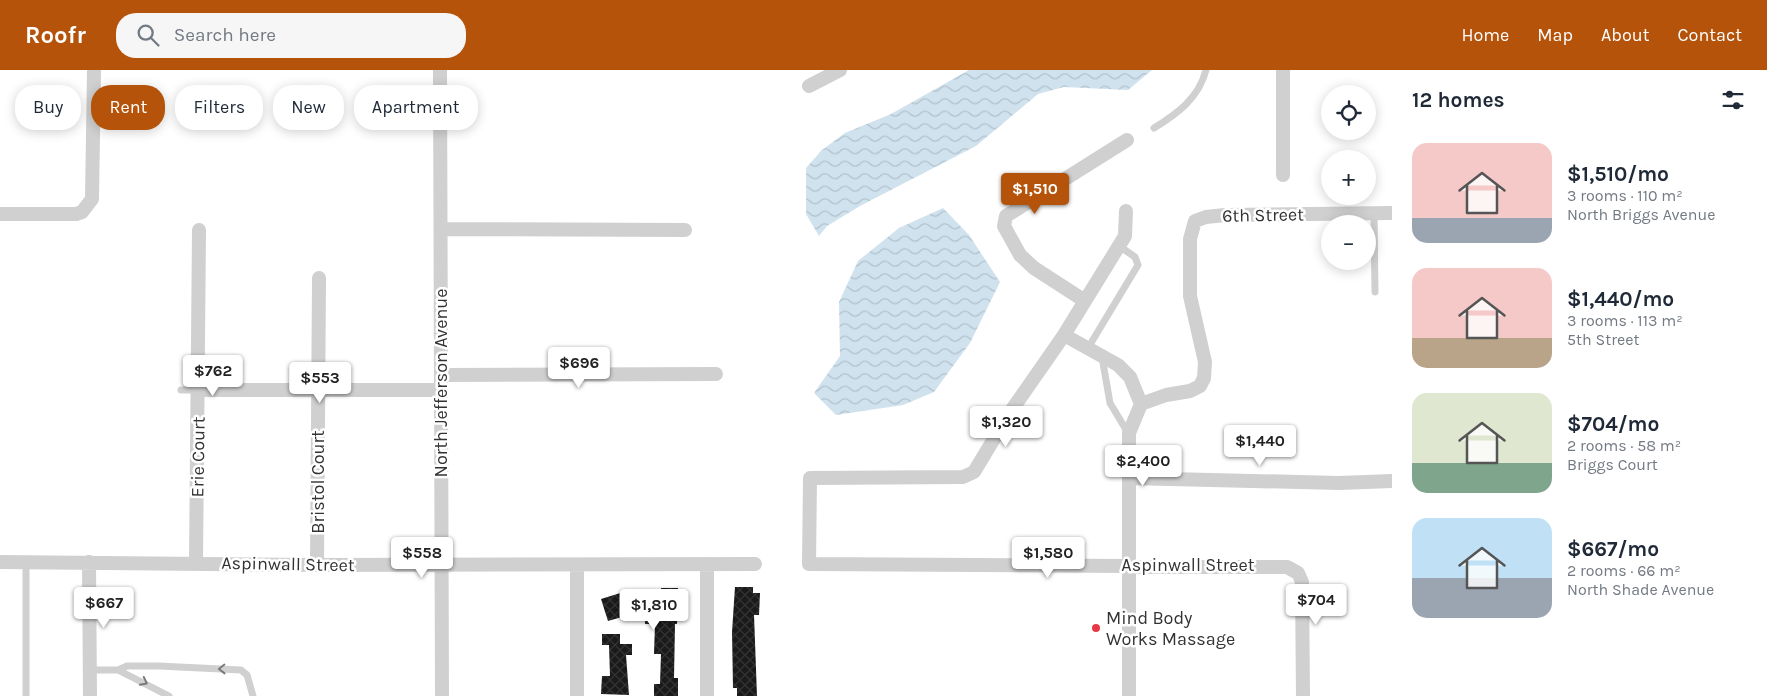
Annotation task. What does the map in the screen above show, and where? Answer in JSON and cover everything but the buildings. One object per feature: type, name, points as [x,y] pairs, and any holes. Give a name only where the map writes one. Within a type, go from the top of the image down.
[{"type":"street","points":[[0,214],[76,214],[84,209],[92,199],[94,70]]},
{"type":"street","name":"North Jefferson Avenue","points":[[440,70],[442,696]]},
{"type":"street","points":[[809,86],[840,70]]},
{"type":"street","points":[[1283,70],[1283,175]]},
{"type":"street","points":[[1085,300],[1034,268],[1020,255],[1003,221],[1006,216],[1127,140]]},
{"type":"street","points":[[1126,210],[1125,236],[1064,335],[1118,365],[1130,377],[1142,404],[1128,433],[1129,696]]},
{"type":"street","name":"6th Street","points":[[1142,404],[1166,395],[1190,391],[1200,386],[1204,378],[1205,362],[1190,296],[1190,239],[1195,221],[1206,217],[1225,215],[1392,213]]},
{"type":"street","points":[[442,229],[685,230]]},
{"type":"street","name":"Erie Court","points":[[196,563],[199,230]]},
{"type":"street","name":"Bristol Court","points":[[318,565],[319,278]]},
{"type":"street","name":"Aspinwall Street","points":[[1064,335],[1009,414],[974,472],[969,476],[809,478],[809,564],[1287,567],[1295,571],[1302,582],[1303,696]]},
{"type":"street","points":[[441,375],[716,374]]},
{"type":"street","points":[[199,390],[441,390]]},
{"type":"street","points":[[1128,478],[1321,483],[1392,481]]},
{"type":"street","name":"Aspinwall Street","points":[[0,562],[318,565],[755,564]]},
{"type":"street","points":[[89,562],[90,696]]},
{"type":"street","points":[[707,564],[707,696]]},
{"type":"street","points":[[577,565],[577,696]]},
{"type":"lane","points":[[1154,128],[1174,116],[1188,104],[1199,89],[1206,70]]},
{"type":"lane","points":[[1374,213],[1375,292]]},
{"type":"lane","points":[[1088,348],[1138,265],[1135,257],[1119,246]]},
{"type":"lane","points":[[1102,355],[1110,403],[1128,433]]},
{"type":"lane","points":[[182,390],[199,390]]},
{"type":"lane","points":[[26,562],[26,696]]},
{"type":"lane","points":[[90,670],[118,670],[127,666],[241,670],[247,675],[253,696]]},
{"type":"lane","points":[[118,670],[169,696]]},
{"type":"water","points":[[969,70],[1152,70],[1128,90],[1064,87],[1038,94],[976,146],[860,206],[827,226],[819,236],[806,214],[806,168],[822,150],[845,133],[891,114]]},
{"type":"water","points":[[943,208],[969,235],[1000,282],[970,343],[934,392],[903,405],[836,415],[814,393],[840,356],[839,302],[858,261],[899,228]]},
{"type":"place","name":"Mind Body Works Massage","points":[[1096,628]]}]
